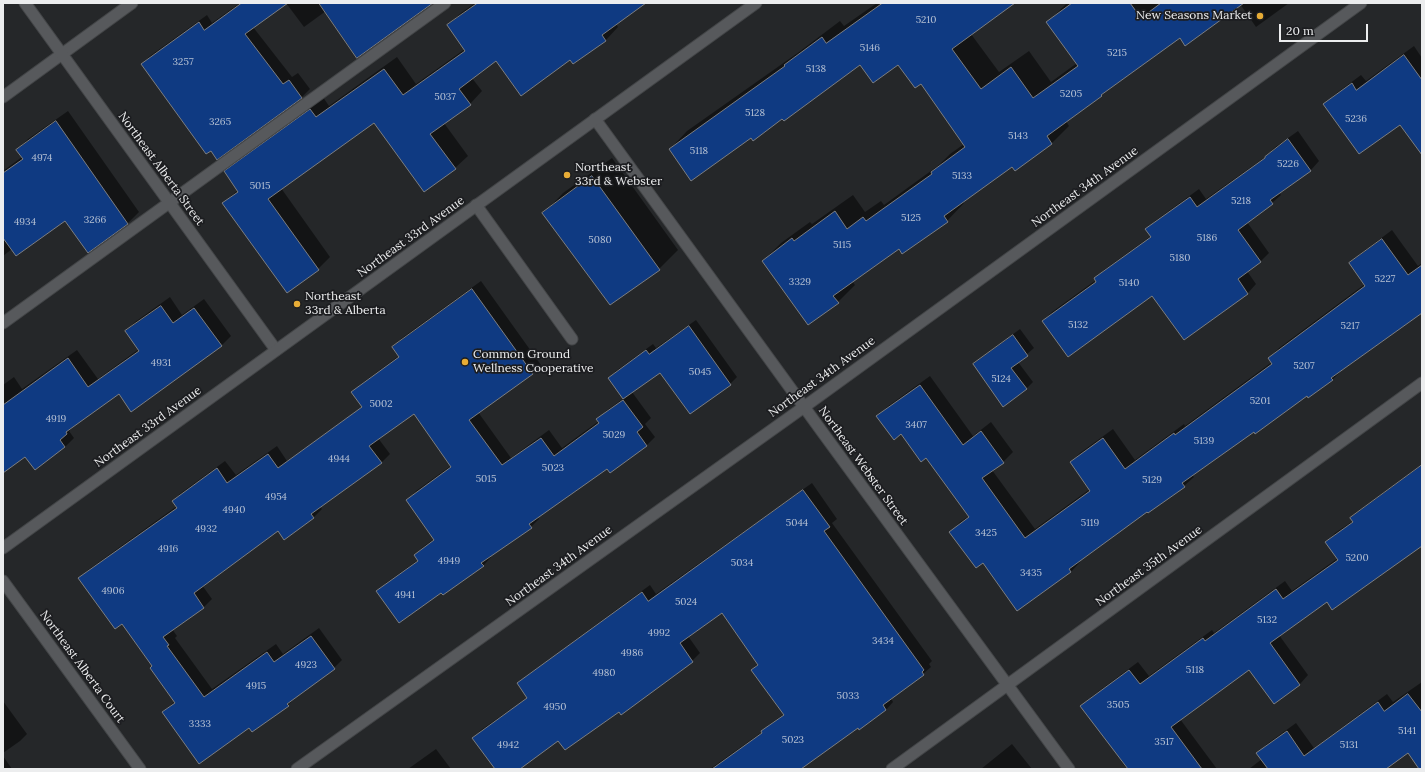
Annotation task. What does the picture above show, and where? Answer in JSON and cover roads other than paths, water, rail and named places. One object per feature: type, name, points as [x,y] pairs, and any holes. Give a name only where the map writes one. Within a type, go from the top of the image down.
[{"type":"street","name":"Northeast Alberta Street","points":[[25,3],[276,350]]},
{"type":"street","points":[[3,97],[132,3]]},
{"type":"street","points":[[3,323],[445,3]]},
{"type":"street","name":"Northeast 33rd Avenue","points":[[3,548],[476,206],[595,118],[756,3]]},
{"type":"street","name":"Northeast 34th Avenue","points":[[297,769],[804,407],[1361,3]]},
{"type":"street","name":"Northeast Webster Street","points":[[595,118],[1069,769]]},
{"type":"street","points":[[476,206],[572,339]]},
{"type":"street","name":"Northeast 35th Avenue","points":[[892,769],[1422,383]]},
{"type":"street","name":"Northeast Alberta Court","points":[[3,581],[140,769]]},
{"type":"place","name":"New Seasons Market","points":[[1260,16]]},
{"type":"place","name":"Northeast 33rd & Webster","points":[[567,175]]},
{"type":"place","name":"Northeast 33rd & Alberta","points":[[297,304]]},
{"type":"place","name":"Common Ground Wellness Cooperative","points":[[465,362]]}]
